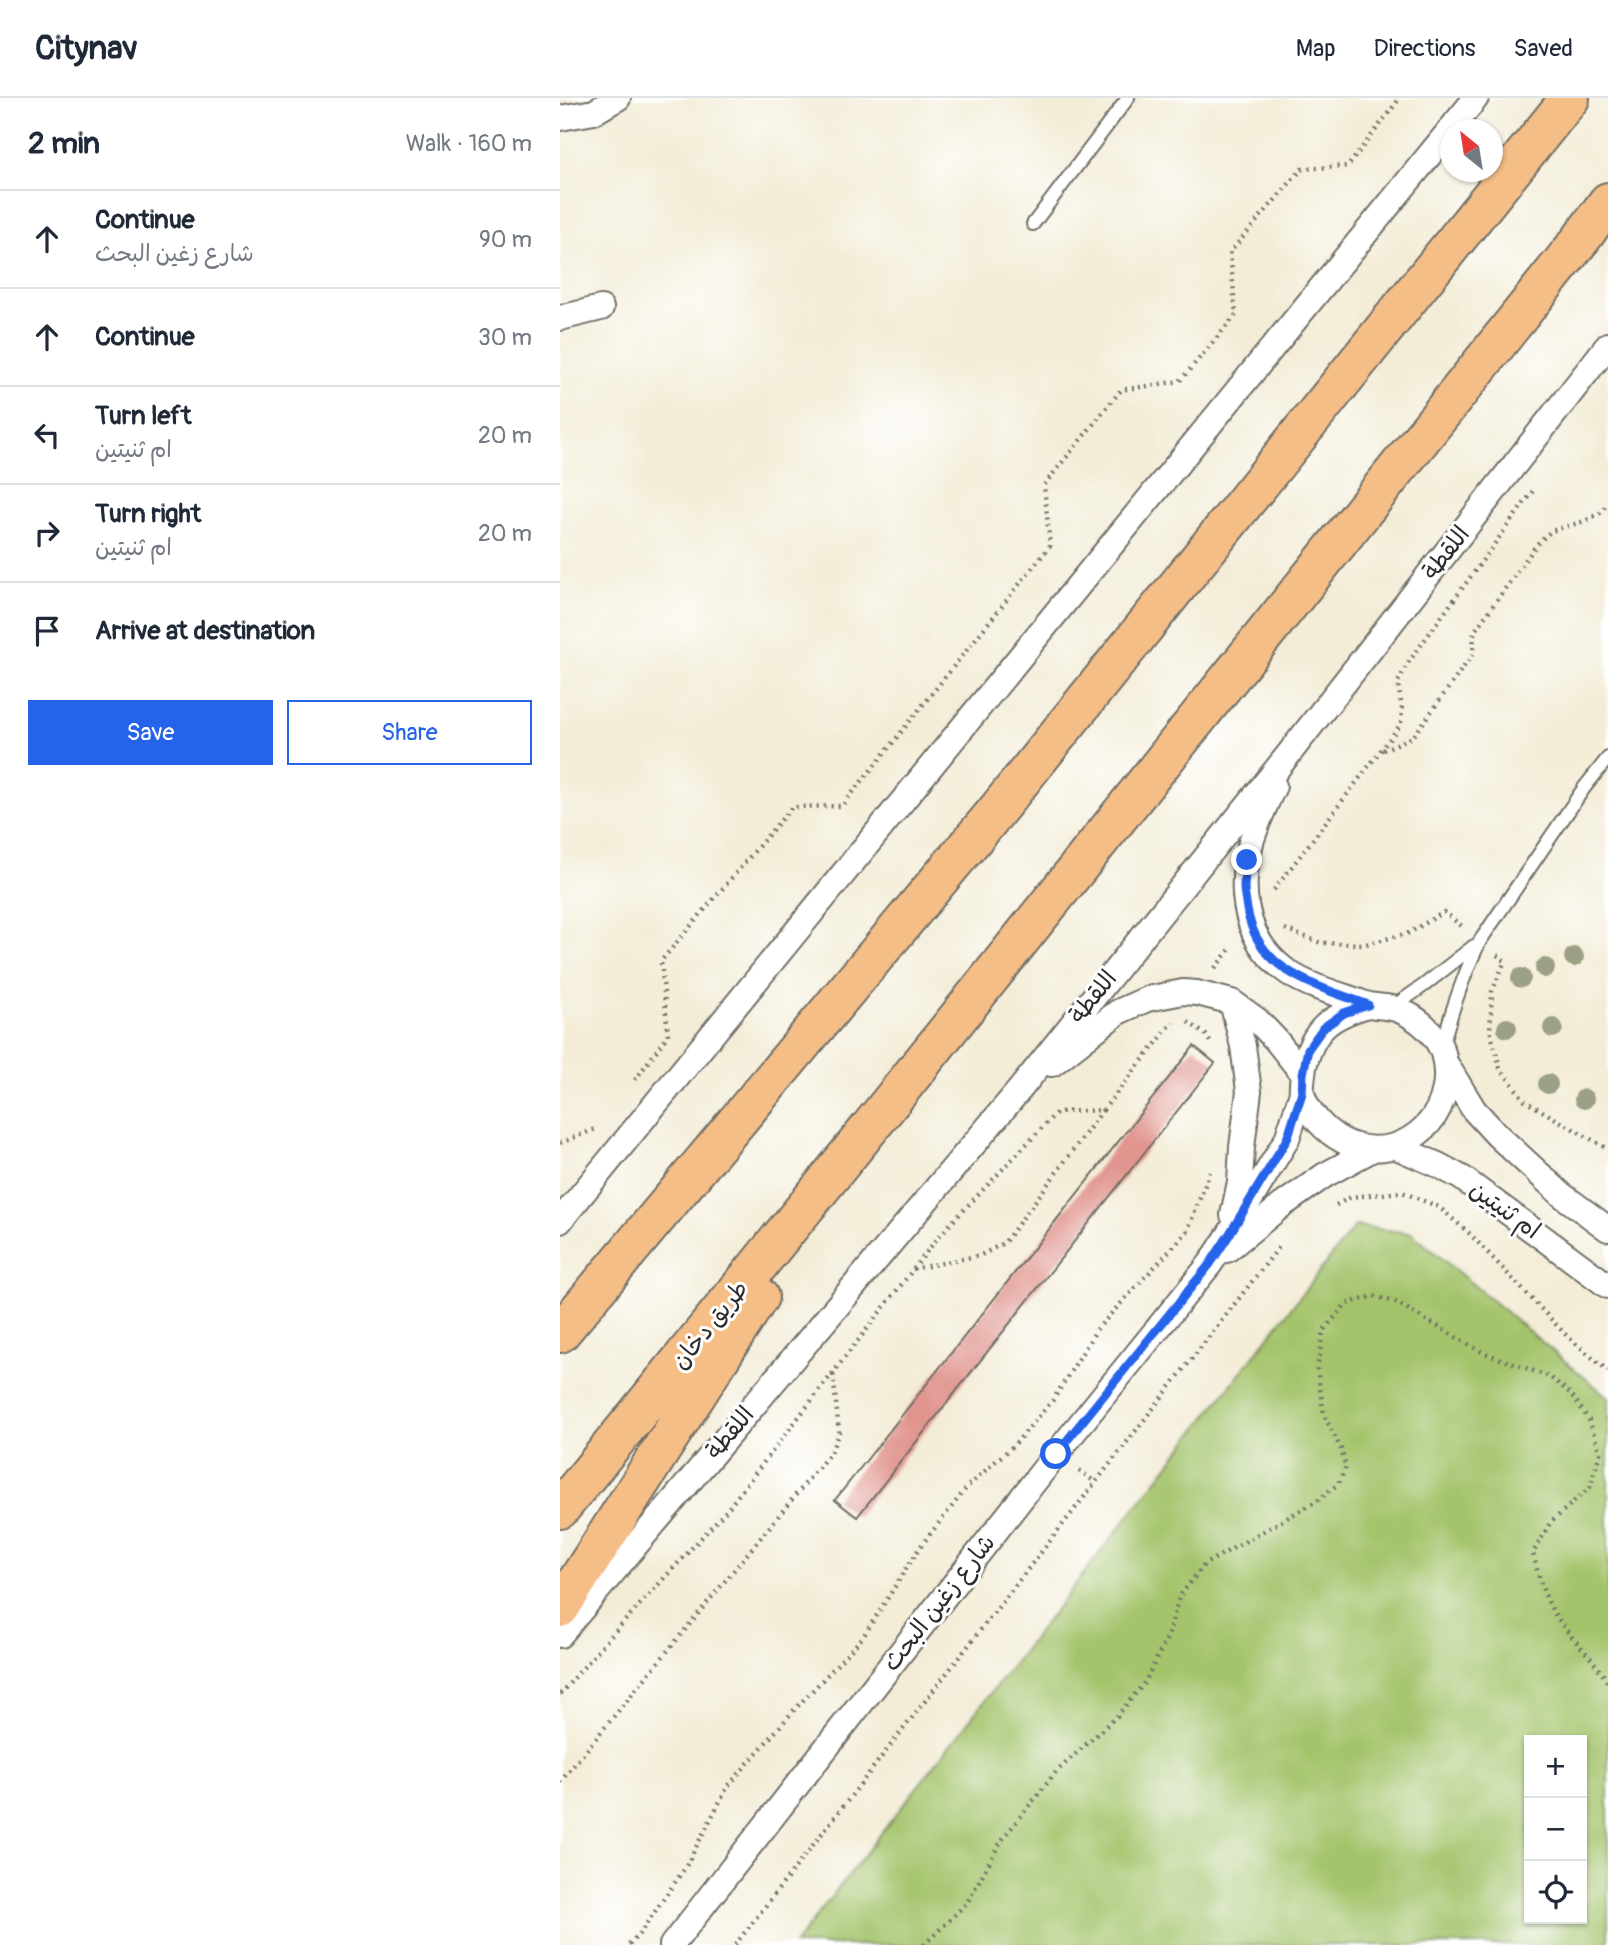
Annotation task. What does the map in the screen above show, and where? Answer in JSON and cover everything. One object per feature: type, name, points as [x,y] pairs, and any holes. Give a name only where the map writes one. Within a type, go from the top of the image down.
[{"type":"main road","points":[[564,1327],[994,814],[1566,101]]},
{"type":"main road","points":[[560,1608],[860,1140],[1594,227],[1608,202]]},
{"type":"main road","name":"طريق دخان","points":[[560,1509],[860,1140]]},
{"type":"street","points":[[560,118],[594,112],[618,98]]},
{"type":"street","points":[[560,1221],[1476,98]]},
{"type":"street","points":[[560,318],[601,308]]},
{"type":"street","name":"اللقطة","points":[[560,1635],[1020,1088],[1288,755],[1608,345]]},
{"type":"street","points":[[1020,1088],[1118,1012],[1147,999],[1183,992],[1232,1002],[1257,1020],[1276,1040],[1303,1084],[1314,1115],[1329,1133],[1349,1145],[1384,1148],[1418,1134],[1436,1115],[1446,1090],[1443,1056],[1430,1031],[1413,1016],[1291,974],[1273,960],[1258,942],[1250,923],[1244,889],[1247,860],[1256,827],[1288,755]]},
{"type":"street","points":[[1229,1235],[1240,1182],[1249,1091],[1243,1046],[1232,1002]]},
{"type":"street","points":[[1303,1084],[1308,1049],[1323,1028],[1344,1013],[1381,1006]]},
{"type":"street","name":"ام ثنيتين","points":[[1443,1056],[1474,1110],[1497,1135],[1562,1195],[1608,1229]]},
{"type":"street","name":"شارع زغين البحث","points":[[672,1945],[1048,1464],[1210,1264],[1287,1139],[1303,1084]]},
{"type":"street","name":"ام ثنيتين","points":[[1384,1148],[1438,1165],[1462,1178],[1608,1286]]},
{"type":"street","name":"شارع زغين البحث","points":[[1210,1264],[1281,1206],[1325,1175],[1384,1148]]},
{"type":"lane","points":[[1034,224],[1128,98]]},
{"type":"lane","points":[[1443,1056],[1455,1000],[1480,941],[1584,788],[1608,758]]},
{"type":"lane","points":[[1381,1006],[1433,979],[1480,941]]},
{"type":"path","points":[[631,1086],[668,1035],[661,961],[792,807],[842,806],[1050,546],[1044,485],[1121,390],[1180,381],[1236,315],[1230,252],[1302,169],[1348,166],[1400,98]]},
{"type":"path","points":[[1380,751],[1413,737],[1473,654],[1474,632],[1537,544],[1551,531],[1585,521],[1600,513],[1608,503]]},
{"type":"path","points":[[1179,1015],[1206,1035],[1218,1053]]},
{"type":"path","points":[[913,1269],[981,1255],[1004,1243],[1103,1110]]},
{"type":"path","points":[[560,1143],[602,1126]]},
{"type":"path","points":[[629,1945],[640,1934],[685,1868],[728,1786],[863,1637],[920,1547],[968,1486],[1015,1444],[1053,1400],[1097,1329],[1187,1232],[1212,1162]]},
{"type":"path","points":[[1329,1208],[1351,1197],[1402,1192],[1439,1207],[1470,1234],[1567,1336],[1608,1371]]},
{"type":"path","points":[[736,1945],[1279,1246]]},
{"type":"path","points":[[924,1945],[967,1903],[1001,1841],[1056,1772],[1117,1716],[1145,1682],[1168,1636],[1179,1597],[1205,1564],[1317,1502],[1338,1484],[1346,1468],[1341,1449],[1324,1415],[1317,1369],[1323,1331],[1346,1304],[1374,1296],[1395,1302],[1482,1352],[1550,1377],[1571,1394],[1583,1411],[1589,1420],[1600,1453],[1590,1487],[1550,1523],[1533,1553],[1540,1586],[1560,1622],[1602,1672],[1608,1684]]},
{"type":"path","points":[[560,1782],[831,1452],[839,1432],[833,1372]]},
{"type":"green space","points":[[1355,1226],[1411,1233],[1608,1397],[1608,1945],[794,1945]]},
{"type":"building","points":[[1194,1046],[1215,1063],[857,1517],[835,1500]]},
{"type":"route","points":[[1056,1454],[1210,1264],[1229,1235],[1287,1139],[1302,1093],[1308,1049],[1323,1028],[1344,1013],[1368,1005],[1312,984],[1291,974],[1273,960],[1258,942],[1250,923],[1244,889],[1247,860]]}]
